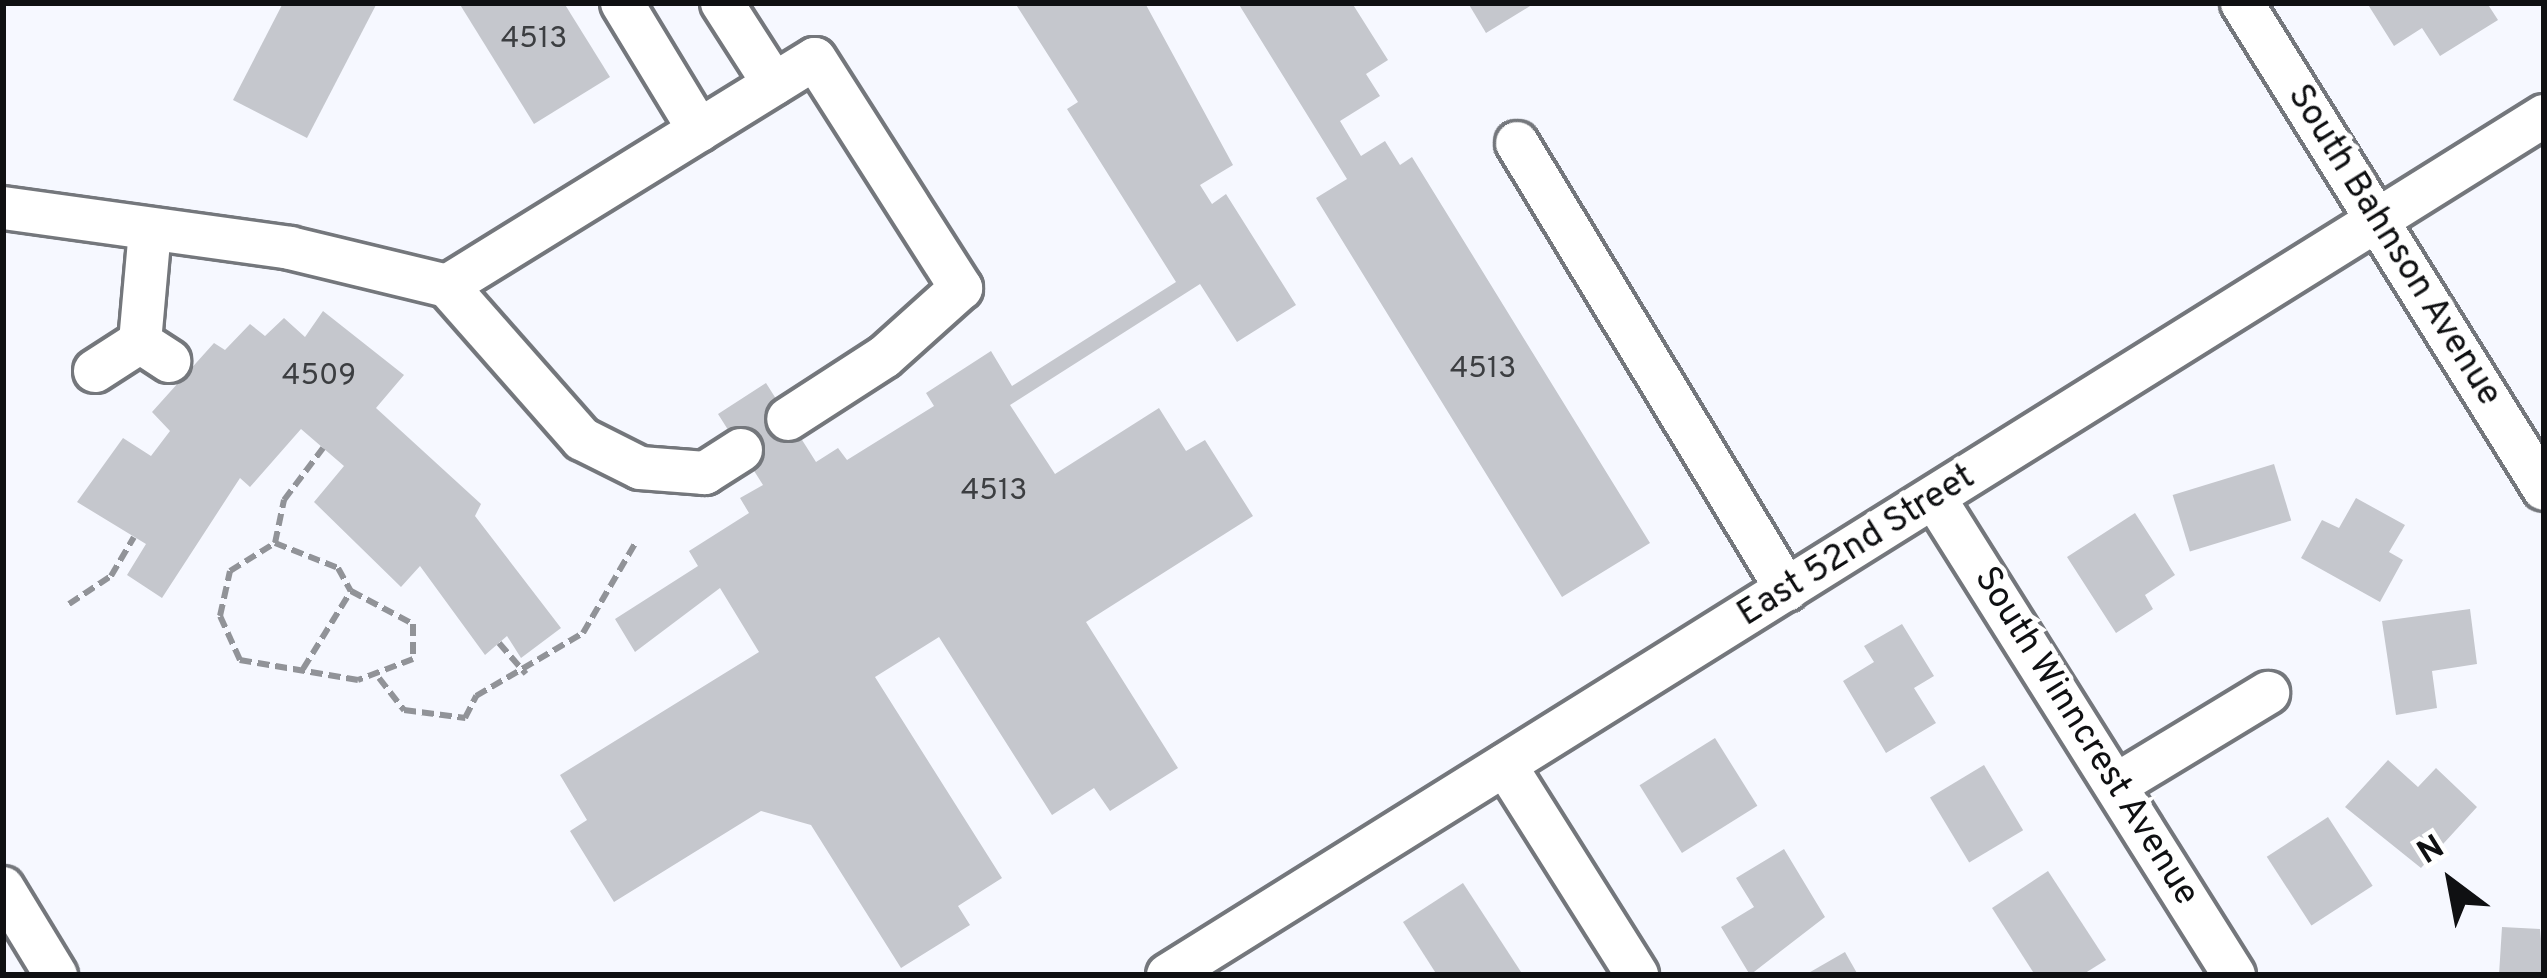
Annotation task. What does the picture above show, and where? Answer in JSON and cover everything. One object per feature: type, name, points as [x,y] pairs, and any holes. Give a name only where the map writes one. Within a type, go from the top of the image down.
[{"type":"street","points":[[622,3],[699,130]]},
{"type":"street","points":[[722,3],[774,84]]},
{"type":"street","name":"South Bahnson Avenue","points":[[2242,3],[2544,489]]},
{"type":"street","points":[[447,286],[815,59],[961,288],[884,357],[788,419]]},
{"type":"street","name":"East 52nd Street","points":[[1168,975],[2544,116]]},
{"type":"street","points":[[1517,143],[1787,590]]},
{"type":"street","points":[[3,208],[290,248],[447,286],[582,439],[640,468],[705,473],[741,449]]},
{"type":"street","points":[[95,371],[154,352],[150,231]]},
{"type":"street","name":"South Winncrest Avenue","points":[[1935,499],[2234,975]]},
{"type":"street","points":[[2116,784],[2268,693]]},
{"type":"street","points":[[1505,765],[1637,975]]},
{"type":"street","points":[[3,888],[56,975]]},
{"type":"path","points":[[275,543],[338,568],[351,591],[413,624],[413,659],[379,677],[303,669],[240,660],[224,636],[230,571],[275,543],[284,500],[323,448]]},
{"type":"path","points":[[69,604],[111,576],[134,537]]},
{"type":"path","points":[[379,677],[404,710],[449,721],[584,633],[636,542]]},
{"type":"path","points":[[303,669],[351,591]]},
{"type":"path","points":[[499,643],[526,674]]},
{"type":"building","points":[[283,3],[377,3],[307,138],[233,100]]},
{"type":"building","points":[[459,3],[564,3],[610,77],[534,124]]},
{"type":"building","points":[[1015,3],[1145,3],[1233,165],[1200,185],[1212,204],[1226,194],[1296,305],[1237,342],[1200,284],[1010,405],[1055,474],[1159,408],[1186,451],[1205,440],[1253,516],[1086,622],[1178,768],[1110,811],[1094,788],[1052,815],[939,637],[875,677],[1002,878],[958,906],[970,925],[901,968],[811,825],[761,811],[614,902],[570,831],[587,820],[560,775],[759,652],[720,588],[635,652],[615,619],[698,566],[689,551],[749,513],[740,498],[763,485],[718,414],[766,383],[816,462],[838,448],[847,460],[934,406],[926,393],[991,351],[1012,386],[1176,282],[1067,109],[1078,102]]},
{"type":"building","points":[[1238,3],[1352,3],[1388,60],[1366,74],[1380,96],[1340,121],[1361,156],[1385,141],[1400,165],[1412,157],[1650,543],[1562,597],[1316,198],[1347,179]]},
{"type":"building","points":[[1468,3],[1535,3],[1486,33]]},
{"type":"building","points":[[2367,3],[2487,3],[2498,20],[2440,56],[2422,28],[2394,46]]},
{"type":"building","points":[[323,311],[404,375],[376,408],[481,504],[475,516],[561,628],[521,658],[507,636],[485,655],[420,566],[401,587],[314,502],[344,466],[301,429],[250,487],[240,478],[162,598],[127,575],[146,544],[77,502],[123,438],[151,456],[170,431],[152,412],[214,343],[225,350],[250,324],[265,336],[284,318],[305,337]]},
{"type":"building","points":[[2274,464],[2291,520],[2190,551],[2173,495]]},
{"type":"building","points":[[2356,498],[2405,525],[2389,552],[2403,560],[2380,602],[2301,558],[2322,520],[2339,528]]},
{"type":"building","points":[[2135,513],[2175,575],[2145,595],[2153,609],[2116,633],[2067,557]]},
{"type":"building","points":[[2470,609],[2477,664],[2432,671],[2437,708],[2396,715],[2382,621]]},
{"type":"building","points":[[1902,624],[1934,676],[1914,688],[1936,723],[1886,753],[1843,681],[1874,662],[1864,646]]},
{"type":"building","points":[[1715,738],[1757,806],[1682,853],[1640,785]]},
{"type":"building","points":[[2388,760],[2418,787],[2436,768],[2477,807],[2421,868],[2345,807]]},
{"type":"building","points":[[1984,765],[2023,830],[1969,863],[1930,797]]},
{"type":"building","points":[[2328,817],[2373,886],[2311,926],[2267,857]]},
{"type":"building","points":[[1784,849],[1825,917],[1750,975],[1721,927],[1754,907],[1736,878]]},
{"type":"building","points":[[2048,871],[2106,960],[2082,975],[2035,975],[1992,908]]},
{"type":"building","points":[[1463,883],[1523,975],[1437,975],[1403,922]]},
{"type":"building","points":[[2502,927],[2540,929],[2544,975],[2499,975]]},
{"type":"building","points":[[1845,952],[1858,975],[1805,975]]}]
